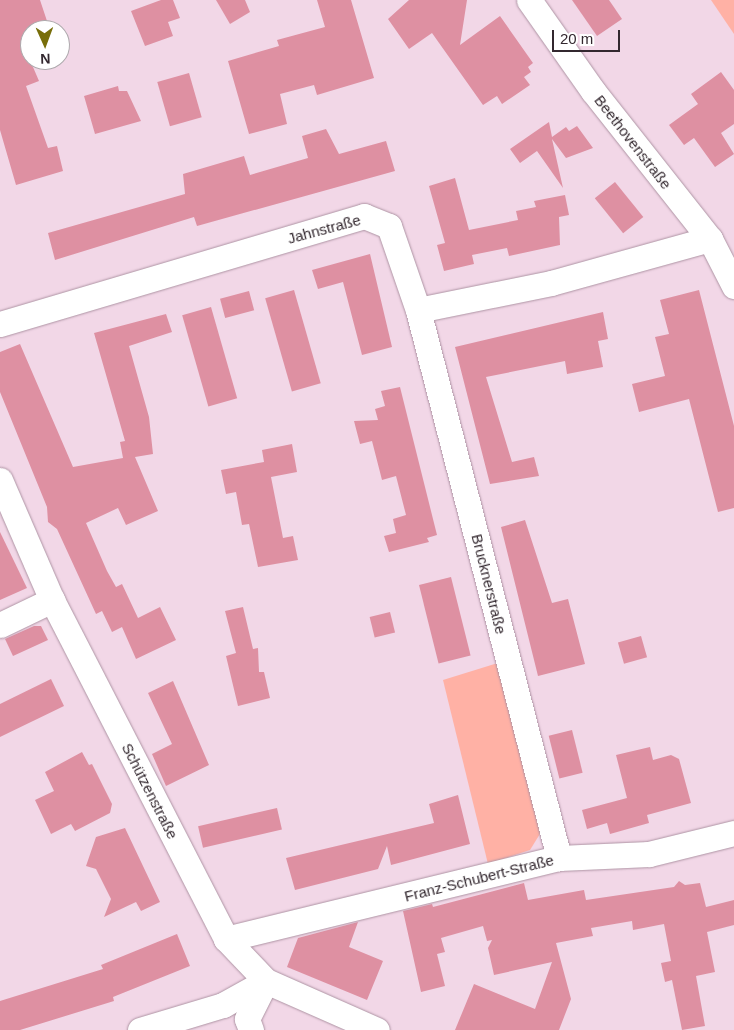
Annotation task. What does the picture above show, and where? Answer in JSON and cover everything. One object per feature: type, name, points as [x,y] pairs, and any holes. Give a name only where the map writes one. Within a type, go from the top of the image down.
[{"type":"street","name":"Beethovenstraße","points":[[529,0],[593,91],[710,239],[734,286]]},
{"type":"street","name":"Jahnstraße","points":[[0,324],[364,216],[389,226],[418,310]]},
{"type":"street","points":[[418,310],[551,283],[710,239]]},
{"type":"street","name":"Brucknerstraße","points":[[418,310],[559,858]]},
{"type":"street","name":"Schützenstraße","points":[[0,480],[52,600],[226,939],[266,980],[377,1030]]},
{"type":"street","points":[[0,625],[52,600]]},
{"type":"street","name":"Franz-Schubert-Straße","points":[[226,939],[559,858],[649,854],[734,833]]},
{"type":"street","points":[[140,1030],[223,1005],[266,980]]},
{"type":"street","points":[[251,1030],[247,1019],[266,980]]},
{"type":"shaded area","points":[[711,0],[734,0],[734,34]]},
{"type":"shaded area","points":[[501,662],[543,829],[530,850],[488,864],[443,680]]},
{"type":"building","points":[[0,0],[40,0],[47,20],[20,20],[20,70],[34,70],[39,81],[26,86],[48,148],[57,146],[63,171],[16,185],[0,130]]},
{"type":"building","points":[[161,0],[173,0],[180,18],[168,22],[173,36],[145,46],[131,11]]},
{"type":"building","points":[[216,0],[245,0],[250,12],[230,24]]},
{"type":"building","points":[[317,0],[351,0],[374,78],[317,95],[314,85],[280,94],[287,124],[249,134],[228,61],[279,46],[277,40],[325,27]]},
{"type":"building","points":[[409,0],[467,0],[460,45],[500,16],[533,63],[528,67],[531,72],[524,77],[530,85],[502,104],[497,96],[483,105],[432,33],[409,49],[388,19]]},
{"type":"building","points":[[572,0],[609,0],[622,19],[597,36]]},
{"type":"building","points":[[721,72],[734,90],[734,124],[721,133],[734,154],[715,167],[694,138],[684,145],[669,125],[698,104],[691,94]]},
{"type":"building","points":[[189,73],[202,117],[170,126],[157,82]]},
{"type":"building","points":[[118,86],[119,91],[127,91],[141,121],[95,134],[84,96]]},
{"type":"building","points":[[549,122],[552,137],[566,127],[569,131],[577,126],[593,148],[566,158],[552,139],[563,188],[537,151],[520,163],[510,149]]},
{"type":"building","points":[[326,129],[339,154],[386,141],[395,171],[197,226],[194,217],[55,260],[48,233],[185,194],[183,174],[244,156],[250,175],[308,158],[302,136]]},
{"type":"building","points":[[455,178],[469,230],[518,220],[516,211],[536,207],[534,201],[565,195],[569,215],[559,217],[560,245],[509,256],[507,248],[472,255],[474,264],[444,271],[437,245],[445,243],[429,186]]},
{"type":"building","points":[[615,182],[643,217],[623,233],[595,198]]},
{"type":"building","points":[[370,254],[392,347],[362,355],[343,282],[318,289],[312,270]]},
{"type":"building","points":[[294,290],[321,383],[292,392],[265,298]]},
{"type":"building","points":[[699,290],[734,426],[734,508],[718,512],[689,399],[639,412],[632,384],[665,376],[655,337],[669,334],[660,300]]},
{"type":"building","points":[[249,291],[254,310],[225,318],[220,299]]},
{"type":"building","points":[[211,307],[237,398],[208,407],[182,315]]},
{"type":"building","points":[[603,312],[608,339],[598,341],[603,367],[567,374],[565,361],[486,377],[512,462],[534,457],[539,476],[490,484],[455,347]]},
{"type":"building","points":[[166,314],[172,332],[129,346],[149,417],[153,454],[135,457],[158,511],[126,525],[118,508],[86,523],[107,571],[116,587],[122,584],[138,618],[160,607],[176,640],[136,659],[122,627],[112,632],[102,611],[96,614],[57,529],[48,522],[47,507],[0,392],[0,352],[20,344],[73,467],[123,458],[120,442],[125,441],[94,333]]},
{"type":"building","points":[[400,387],[437,535],[427,538],[429,542],[389,552],[384,536],[396,533],[393,519],[406,515],[396,476],[382,480],[372,441],[360,444],[354,421],[378,420],[375,409],[385,406],[381,391]]},
{"type":"building","points":[[292,444],[297,472],[271,477],[283,538],[293,536],[298,560],[258,567],[249,524],[242,525],[236,492],[226,494],[221,470],[264,462],[262,450]]},
{"type":"building","points":[[525,520],[552,603],[568,599],[585,664],[538,676],[501,527]]},
{"type":"building","points":[[0,532],[27,588],[0,600]]},
{"type":"building","points":[[451,577],[471,656],[439,664],[419,585]]},
{"type":"building","points":[[243,607],[253,649],[258,648],[259,672],[264,672],[270,698],[238,706],[226,656],[236,653],[225,611]]},
{"type":"building","points":[[390,612],[395,632],[375,637],[370,617]]},
{"type":"building","points":[[34,626],[41,626],[48,640],[13,656],[5,639]]},
{"type":"building","points":[[641,636],[647,657],[624,664],[618,643]]},
{"type":"building","points":[[51,679],[64,706],[0,737],[0,704]]},
{"type":"building","points":[[173,681],[209,765],[166,786],[152,754],[172,744],[148,693]]},
{"type":"building","points":[[572,730],[583,773],[559,778],[549,736]]},
{"type":"building","points":[[650,747],[653,760],[671,755],[679,759],[691,803],[647,815],[649,823],[610,834],[607,823],[587,829],[582,810],[627,798],[616,755]]},
{"type":"building","points":[[82,752],[89,765],[92,764],[112,804],[110,813],[75,831],[71,824],[51,834],[35,800],[54,791],[45,772]]},
{"type":"building","points":[[458,795],[470,844],[391,865],[387,846],[378,869],[295,890],[286,858],[434,823],[429,804]]},
{"type":"building","points":[[277,808],[282,829],[203,848],[198,826]]},
{"type":"building","points":[[125,828],[160,902],[141,911],[136,902],[104,917],[111,899],[96,869],[86,866],[96,837]]},
{"type":"building","points":[[679,881],[685,885],[700,883],[706,907],[734,900],[734,925],[707,932],[715,972],[696,976],[705,1026],[682,1030],[672,980],[665,982],[661,963],[671,961],[664,924],[633,930],[632,921],[591,928],[593,936],[556,943],[571,999],[559,1030],[455,1030],[474,984],[535,1009],[552,962],[494,975],[488,948],[492,940],[487,941],[483,926],[441,938],[445,952],[437,954],[445,986],[421,992],[403,911],[432,904],[433,907],[524,883],[528,900],[584,890],[586,900],[674,887]]},
{"type":"building","points":[[358,922],[349,947],[383,961],[367,1000],[287,967],[298,938]]},
{"type":"building","points":[[177,934],[190,966],[113,997],[114,1001],[20,1030],[0,1030],[0,1001],[103,969],[101,965]]}]
